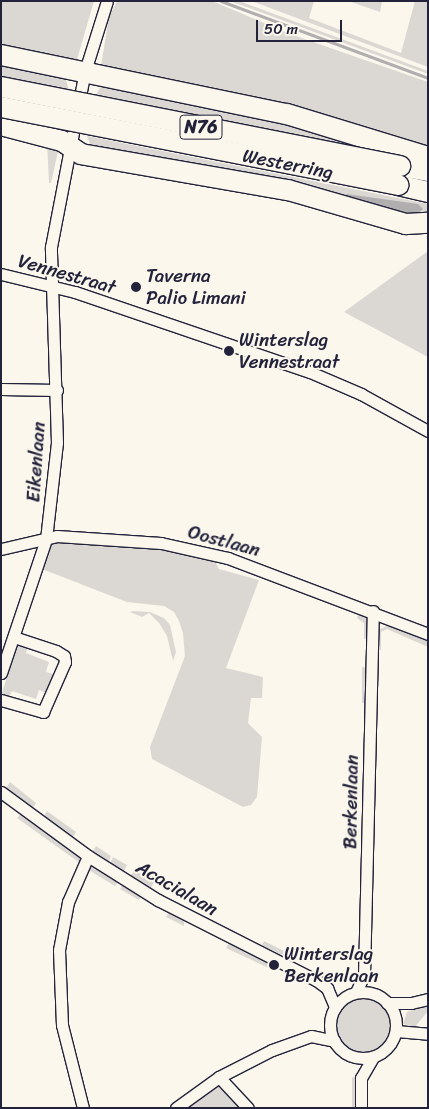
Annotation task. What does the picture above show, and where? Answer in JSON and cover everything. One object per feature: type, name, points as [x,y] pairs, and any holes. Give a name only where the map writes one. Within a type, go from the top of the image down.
[{"type":"highway","points":[[1,55],[287,114],[428,157]]},
{"type":"highway","name":"Westerring","points":[[1,87],[399,176],[428,192]]},
{"type":"highway","name":"Westerring","points":[[1,107],[399,176],[428,171]]},
{"type":"highway","points":[[1,126],[62,140],[81,154],[288,190],[406,224],[428,223]]},
{"type":"street","name":"Eikenlaan","points":[[1,673],[46,539],[56,452],[56,390],[50,284],[51,247],[85,71],[106,1]]},
{"type":"street","name":"Vennestraat","points":[[1,274],[50,284],[310,372],[361,394],[428,431]]},
{"type":"street","points":[[1,389],[56,390]]},
{"type":"street","name":"Oostlaan","points":[[1,549],[46,539],[82,537],[160,543],[228,558],[373,611],[428,634]]},
{"type":"street","name":"Berkenlaan","points":[[352,994],[364,975],[373,611]]},
{"type":"street","points":[[1,700],[43,712],[65,662],[64,656],[56,651],[14,636]]},
{"type":"street","name":"Acacialaan","points":[[1,792],[88,856],[192,918],[316,980],[327,988],[352,994]]},
{"type":"street","points":[[83,1108],[62,1026],[59,950],[68,902],[88,856]]},
{"type":"street","points":[[361,1108],[362,1078],[372,1057],[387,1046],[396,1031],[396,1019],[387,1003],[373,993],[364,975]]},
{"type":"street","points":[[327,988],[335,1007]]},
{"type":"street","points":[[334,1041],[330,1022],[335,1007],[352,994],[373,993]]},
{"type":"street","points":[[387,1003],[411,1003],[428,999]]},
{"type":"street","points":[[396,1019],[411,1003]]},
{"type":"street","points":[[176,1108],[219,1077],[263,1054],[311,1036],[330,1022]]},
{"type":"street","points":[[396,1031],[428,1034]]},
{"type":"street","points":[[311,1036],[334,1041],[352,1056],[362,1078]]},
{"type":"street","points":[[352,1056],[372,1057]]},
{"type":"street","points":[[219,1077],[248,1108]]},
{"type":"shaded area","points":[[1,1],[94,1],[76,63],[1,51]]},
{"type":"shaded area","points":[[117,1],[212,1],[293,35],[428,82],[428,152],[101,66],[109,17]]},
{"type":"shaded area","points":[[230,1],[239,1],[428,71],[428,74]]},
{"type":"shaded area","points":[[251,1],[314,1],[309,18],[401,53],[415,1],[428,1],[428,67]]},
{"type":"shaded area","points":[[348,1],[382,1],[380,12]]},
{"type":"shaded area","points":[[1,60],[65,77],[69,90],[1,76]]},
{"type":"shaded area","points":[[102,84],[249,110],[400,157],[96,95]]},
{"type":"shaded area","points":[[87,136],[428,204],[428,217],[417,220],[92,149]]},
{"type":"shaded area","points":[[47,142],[59,147],[51,183],[49,183]]},
{"type":"shaded area","points":[[347,194],[418,204],[423,209],[416,215],[343,196]]},
{"type":"shaded area","points":[[428,251],[428,357],[344,312]]},
{"type":"shaded area","points":[[58,542],[162,548],[213,558],[219,569],[259,580],[226,668],[263,677],[262,698],[251,698],[248,723],[262,737],[257,797],[251,805],[243,807],[152,759],[150,747],[185,656],[183,633],[179,621],[174,612],[164,606],[127,602],[42,569],[50,546]]},
{"type":"shaded area","points":[[360,611],[367,619],[368,638],[364,639],[364,623],[357,618]]},
{"type":"shaded area","points":[[130,612],[150,612],[164,618],[170,625],[176,652],[173,661],[167,636],[159,623],[149,613],[142,617]]},
{"type":"shaded area","points":[[389,625],[428,639],[428,647],[387,629],[381,632],[381,650],[377,650],[378,630]]},
{"type":"shaded area","points":[[18,642],[28,645],[26,653],[49,662],[46,672],[56,675],[49,694],[39,690],[36,699],[12,691],[8,699],[1,696]]},
{"type":"shaded area","points":[[362,667],[367,668],[366,703],[362,703]]},
{"type":"shaded area","points":[[10,782],[36,803],[33,808],[6,788]]},
{"type":"shaded area","points":[[47,811],[76,832],[73,837],[44,816]]},
{"type":"shaded area","points":[[21,814],[81,858],[80,863],[17,818]]},
{"type":"shaded area","points":[[96,846],[111,856],[109,861],[93,851]]},
{"type":"shaded area","points":[[113,857],[127,865],[124,871],[110,863]]},
{"type":"shaded area","points":[[92,865],[118,882],[115,886],[87,869]]},
{"type":"shaded area","points":[[135,870],[154,882],[151,888],[131,875]]},
{"type":"shaded area","points":[[123,884],[141,895],[139,900],[120,889]]},
{"type":"shaded area","points":[[169,912],[184,920],[184,926],[166,917]]},
{"type":"shaded area","points":[[264,941],[284,951],[282,955],[262,945]]},
{"type":"shaded area","points":[[229,943],[277,966],[275,971],[226,948]]},
{"type":"shaded area","points":[[358,998],[368,998],[378,1002],[386,1010],[390,1025],[386,1040],[378,1048],[368,1052],[358,1052],[348,1048],[340,1040],[336,1030],[336,1020],[340,1010],[348,1002]]},
{"type":"shaded area","points":[[428,1004],[428,1011],[415,1027],[403,1024],[407,1012]]},
{"type":"shaded area","points":[[357,1075],[356,1107],[352,1107],[352,1078]]},
{"type":"shaded area","points":[[216,1085],[241,1105],[238,1108],[186,1108]]},
{"type":"waterway","points":[[221,1],[428,78]]},
{"type":"place","name":"Taverna Palio Limani","points":[[136,287]]},
{"type":"place","name":"Winterslag Vennestraat","points":[[229,351]]},
{"type":"place","name":"Winterslag Berkenlaan","points":[[274,965]]}]
